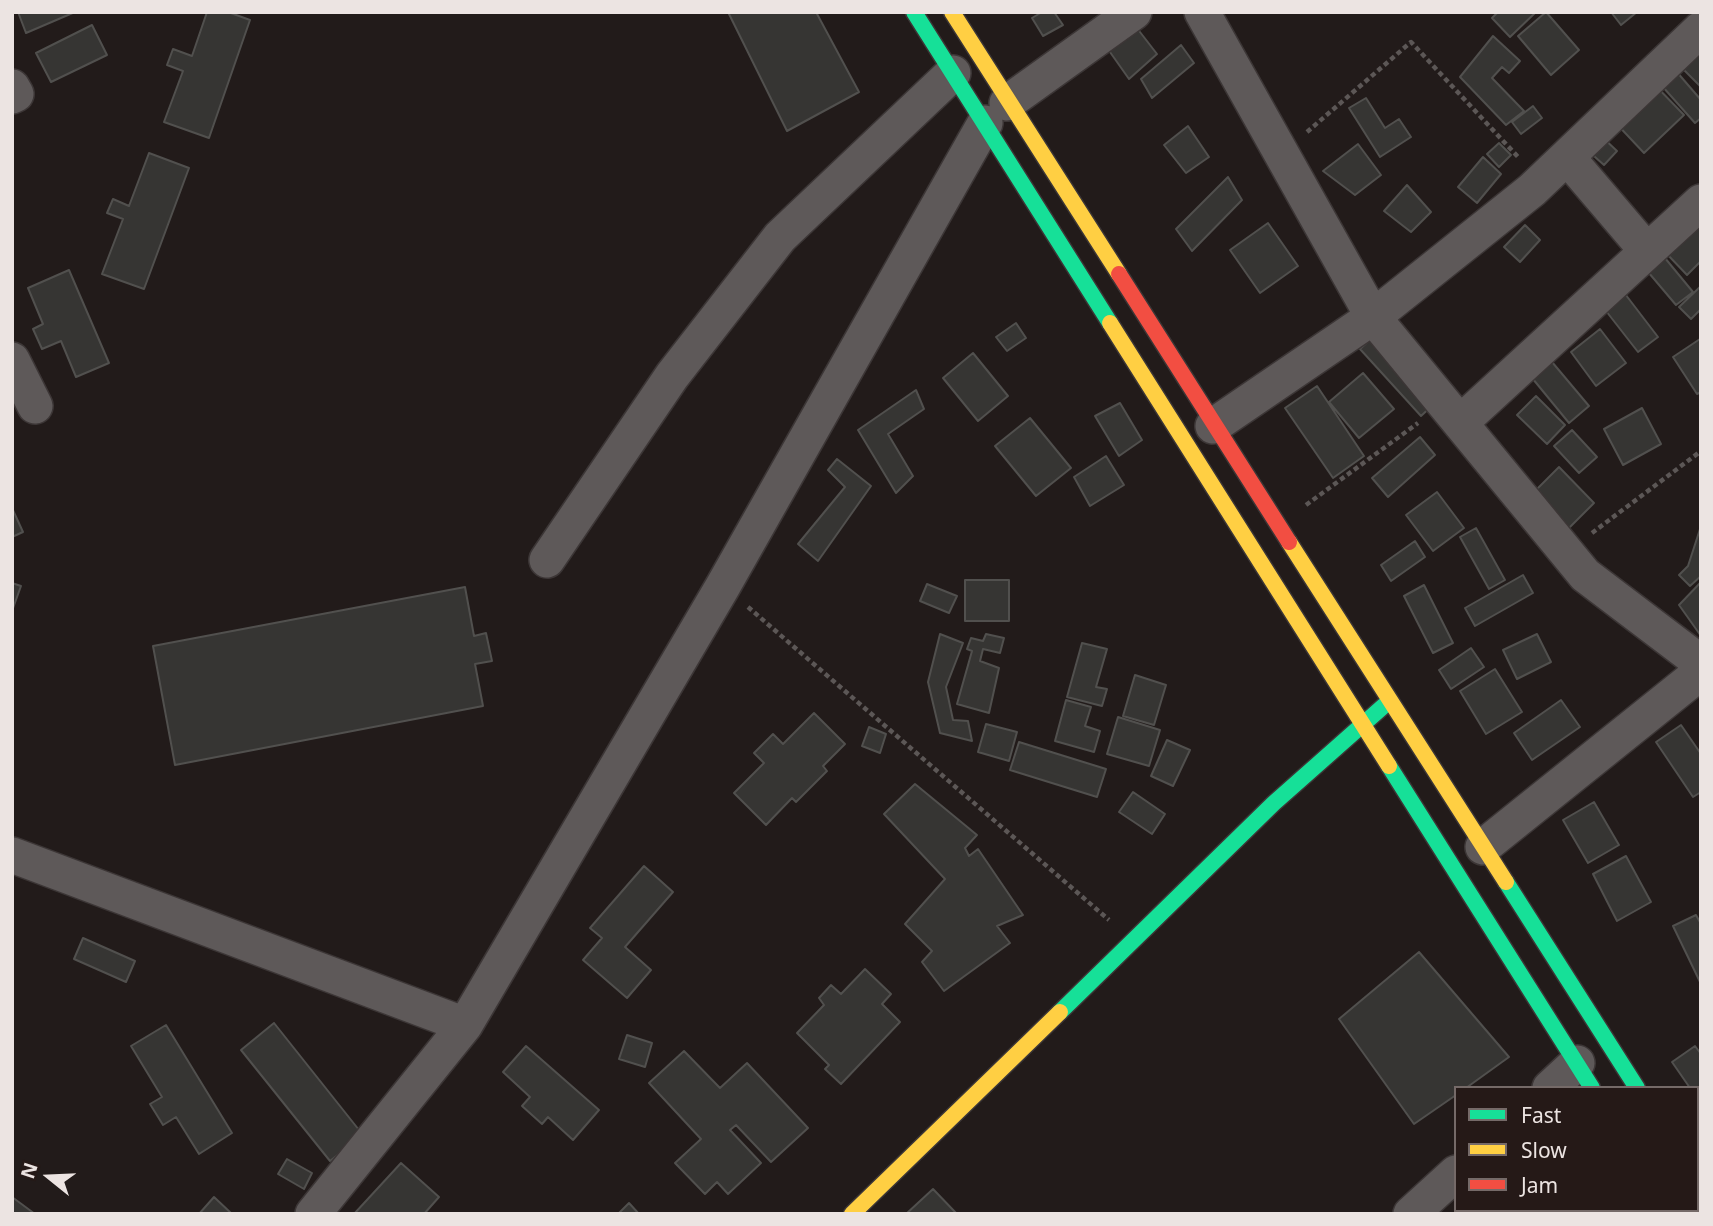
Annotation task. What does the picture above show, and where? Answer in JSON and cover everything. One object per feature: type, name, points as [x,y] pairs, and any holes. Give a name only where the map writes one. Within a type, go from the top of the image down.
[{"type":"main road","points":[[914,12],[953,72],[996,113],[1213,426],[1636,1086]]},
{"type":"main road","points":[[952,12],[996,113],[1364,722],[1585,1075]]},
{"type":"main road","points":[[852,1214],[1274,803],[1389,701]]},
{"type":"street","points":[[313,1214],[465,1025],[996,113],[1134,12]]},
{"type":"street","points":[[1202,12],[1373,317],[1585,575],[1701,663]]},
{"type":"street","points":[[1213,426],[1373,317],[1541,181],[1701,29]]},
{"type":"street","points":[[547,560],[672,376],[780,237],[953,72]]},
{"type":"street","points":[[12,87],[16,94],[12,96]]},
{"type":"street","points":[[1567,157],[1647,251]]},
{"type":"street","points":[[1452,413],[1647,251],[1701,202]]},
{"type":"street","points":[[12,360],[34,406]]},
{"type":"street","points":[[1483,847],[1701,672]]},
{"type":"street","points":[[12,855],[465,1025]]},
{"type":"street","points":[[1555,1086],[1585,1075]]},
{"type":"street","points":[[1411,1214],[1454,1175]]},
{"type":"path","points":[[1280,155],[1410,42],[1541,181]]},
{"type":"path","points":[[1278,526],[1452,413]]},
{"type":"path","points":[[1566,552],[1701,451]]},
{"type":"path","points":[[723,586],[1132,940]]},
{"type":"building","points":[[18,12],[75,12],[26,33]]},
{"type":"building","points":[[207,12],[228,12],[250,20],[209,138],[164,122],[183,71],[167,65],[173,49],[192,56]]},
{"type":"building","points":[[728,12],[816,12],[859,92],[787,131]]},
{"type":"building","points":[[1042,12],[1054,12],[1063,25],[1043,36],[1032,18]]},
{"type":"building","points":[[1498,12],[1536,12],[1510,37],[1492,18]]},
{"type":"building","points":[[1546,12],[1579,50],[1551,75],[1518,36]]},
{"type":"building","points":[[1611,12],[1637,12],[1621,25]]},
{"type":"building","points":[[1133,23],[1157,54],[1129,79],[1105,45]]},
{"type":"building","points":[[92,25],[107,55],[51,82],[36,53]]},
{"type":"building","points":[[1493,36],[1520,61],[1509,73],[1502,67],[1492,78],[1524,111],[1506,125],[1460,77]]},
{"type":"building","points":[[1181,45],[1194,63],[1152,98],[1141,79]]},
{"type":"building","points":[[1701,45],[1701,87],[1680,66]]},
{"type":"building","points":[[1676,71],[1701,100],[1701,118],[1695,123],[1654,77]]},
{"type":"building","points":[[1651,81],[1684,115],[1644,153],[1612,119]]},
{"type":"building","points":[[1366,98],[1385,128],[1399,119],[1411,137],[1380,157],[1349,108]]},
{"type":"building","points":[[1533,106],[1542,118],[1521,134],[1512,122]]},
{"type":"building","points":[[1188,126],[1209,157],[1186,173],[1164,145]]},
{"type":"building","points":[[1599,134],[1617,151],[1604,165],[1586,149]]},
{"type":"building","points":[[1499,143],[1511,155],[1499,167],[1487,154]]},
{"type":"building","points":[[1358,144],[1381,175],[1355,195],[1323,171]]},
{"type":"building","points":[[149,153],[189,168],[144,289],[102,274],[123,219],[107,213],[113,199],[129,206]]},
{"type":"building","points":[[1483,157],[1501,174],[1477,203],[1458,187]]},
{"type":"building","points":[[1228,177],[1242,200],[1192,251],[1176,229]]},
{"type":"building","points":[[1407,185],[1431,212],[1411,232],[1384,211]]},
{"type":"building","points":[[1701,221],[1701,261],[1687,275],[1665,252]]},
{"type":"building","points":[[1268,223],[1298,266],[1260,293],[1230,250]]},
{"type":"building","points":[[1525,225],[1540,240],[1520,262],[1504,247]]},
{"type":"building","points":[[1660,252],[1693,292],[1676,305],[1643,266]]},
{"type":"building","points":[[69,270],[109,363],[76,377],[61,341],[42,349],[33,329],[43,324],[28,288]]},
{"type":"building","points":[[1619,286],[1658,337],[1638,352],[1599,302]]},
{"type":"building","points":[[1701,286],[1701,309],[1691,319],[1679,307]]},
{"type":"building","points":[[1016,323],[1026,338],[1007,351],[996,337]]},
{"type":"building","points":[[1600,329],[1626,363],[1596,386],[1571,352]]},
{"type":"building","points":[[1374,336],[1436,402],[1421,416],[1360,349]]},
{"type":"building","points":[[1700,339],[1701,392],[1697,394],[1673,357]]},
{"type":"building","points":[[973,353],[1008,396],[978,421],[943,378]]},
{"type":"building","points":[[1547,356],[1589,406],[1569,423],[1528,373]]},
{"type":"building","points":[[1363,373],[1394,409],[1359,438],[1329,402]]},
{"type":"building","points":[[1317,386],[1364,456],[1333,478],[1285,408]]},
{"type":"building","points":[[916,390],[924,409],[888,434],[913,476],[896,493],[858,430]]},
{"type":"building","points":[[1536,396],[1565,425],[1547,444],[1517,415]]},
{"type":"building","points":[[1120,403],[1142,440],[1119,456],[1095,416]]},
{"type":"building","points":[[1642,408],[1661,444],[1623,465],[1604,429]]},
{"type":"building","points":[[1030,418],[1071,468],[1036,496],[995,446]]},
{"type":"building","points":[[1572,430],[1597,457],[1579,473],[1554,446]]},
{"type":"building","points":[[1420,437],[1435,455],[1388,497],[1372,478]]},
{"type":"building","points":[[1106,456],[1124,485],[1090,506],[1074,477]]},
{"type":"building","points":[[837,459],[871,486],[818,561],[798,544],[845,487],[828,470]]},
{"type":"building","points":[[1559,467],[1594,503],[1569,528],[1533,493]]},
{"type":"building","points":[[1437,492],[1464,528],[1433,551],[1406,515]]},
{"type":"building","points":[[12,508],[23,532],[12,537]]},
{"type":"building","points":[[1701,526],[1701,576],[1690,586],[1679,575],[1688,566]]},
{"type":"building","points":[[1476,528],[1505,580],[1489,589],[1460,537]]},
{"type":"building","points":[[1415,541],[1425,557],[1391,581],[1381,565]]},
{"type":"building","points":[[1523,575],[1533,593],[1475,626],[1465,608]]},
{"type":"building","points":[[965,580],[1009,580],[1009,621],[965,621]]},
{"type":"building","points":[[1701,582],[1701,636],[1679,605]]},
{"type":"building","points":[[12,583],[21,586],[12,611]]},
{"type":"building","points":[[927,584],[957,596],[949,613],[920,601]]},
{"type":"building","points":[[1424,585],[1453,643],[1433,653],[1404,596]]},
{"type":"building","points":[[465,587],[474,636],[486,633],[492,661],[475,664],[483,706],[175,765],[153,646]]},
{"type":"building","points":[[940,634],[963,643],[946,687],[953,720],[968,721],[972,741],[940,733],[928,682]]},
{"type":"building","points":[[986,634],[1004,638],[1000,653],[983,649],[980,661],[999,668],[989,713],[957,704],[972,651],[967,649],[971,638],[983,641]]},
{"type":"building","points":[[1537,634],[1551,662],[1517,679],[1503,650]]},
{"type":"building","points":[[1082,643],[1107,649],[1096,687],[1107,689],[1102,706],[1067,697]]},
{"type":"building","points":[[1471,648],[1484,667],[1451,689],[1439,670]]},
{"type":"building","points":[[1495,669],[1522,712],[1486,734],[1460,691]]},
{"type":"building","points":[[1135,675],[1166,685],[1154,725],[1123,716]]},
{"type":"building","points":[[1066,700],[1091,707],[1085,726],[1100,731],[1094,752],[1055,741]]},
{"type":"building","points":[[1561,700],[1580,727],[1532,760],[1514,733]]},
{"type":"building","points":[[814,713],[845,744],[823,766],[827,771],[796,802],[792,798],[766,825],[734,793],[764,763],[754,753],[773,734],[783,744]]},
{"type":"building","points":[[1118,717],[1160,730],[1149,766],[1107,754]]},
{"type":"building","points":[[986,724],[1017,732],[1009,761],[978,752]]},
{"type":"building","points":[[1681,725],[1701,754],[1701,792],[1693,797],[1656,742]]},
{"type":"building","points":[[869,727],[886,734],[880,753],[862,746]]},
{"type":"building","points":[[1167,740],[1190,750],[1173,786],[1151,776]]},
{"type":"building","points":[[1019,742],[1106,769],[1097,797],[1010,770]]},
{"type":"building","points":[[915,784],[977,835],[965,848],[969,856],[978,849],[1023,915],[997,926],[1010,943],[944,991],[922,962],[932,951],[905,924],[945,879],[884,814]]},
{"type":"building","points":[[1133,792],[1165,814],[1152,834],[1119,812]]},
{"type":"building","points":[[1594,802],[1619,845],[1588,863],[1563,820]]},
{"type":"building","points":[[1626,856],[1651,902],[1617,921],[1593,874]]},
{"type":"building","points":[[644,866],[673,892],[625,947],[651,970],[627,998],[583,960],[602,938],[590,928]]},
{"type":"building","points":[[1696,915],[1701,924],[1701,984],[1673,926]]},
{"type":"building","points":[[83,938],[135,961],[126,982],[74,959]]},
{"type":"building","points":[[1419,952],[1509,1057],[1469,1086],[1454,1086],[1454,1096],[1414,1124],[1339,1019]]},
{"type":"building","points":[[865,969],[891,994],[882,1004],[900,1022],[841,1084],[825,1069],[829,1065],[797,1033],[824,1005],[819,998],[831,985],[841,994]]},
{"type":"building","points":[[274,1023],[363,1135],[330,1161],[241,1050]]},
{"type":"building","points":[[166,1025],[232,1133],[199,1154],[176,1117],[163,1125],[150,1104],[162,1097],[131,1046]]},
{"type":"building","points":[[627,1035],[652,1043],[645,1067],[619,1059]]},
{"type":"building","points":[[526,1046],[599,1110],[573,1140],[548,1117],[542,1124],[522,1106],[530,1097],[503,1072]]},
{"type":"building","points":[[1695,1046],[1701,1054],[1701,1104],[1699,1086],[1689,1086],[1672,1062]]},
{"type":"building","points":[[684,1051],[720,1088],[747,1063],[808,1128],[771,1162],[736,1125],[730,1130],[761,1163],[728,1194],[717,1182],[705,1194],[675,1163],[701,1139],[649,1083]]},
{"type":"building","points":[[287,1159],[312,1173],[304,1189],[278,1174]]},
{"type":"building","points":[[401,1163],[439,1197],[424,1214],[354,1214]]},
{"type":"building","points":[[933,1189],[957,1214],[906,1214]]},
{"type":"building","points":[[12,1197],[35,1214],[12,1214]]},
{"type":"building","points":[[214,1197],[232,1214],[199,1214]]},
{"type":"building","points":[[629,1203],[639,1214],[618,1214]]},
{"type":"building","points":[[1557,1212],[1627,1214],[1558,1214]]},
{"type":"traffic: fast","points":[[914,12],[1110,323]]},
{"type":"traffic: fast","points":[[1060,1012],[1274,803],[1387,703]]},
{"type":"traffic: fast","points":[[1389,766],[1591,1086]]},
{"type":"traffic: fast","points":[[1506,882],[1636,1086]]},
{"type":"traffic: slow","points":[[952,12],[1119,274]]},
{"type":"traffic: slow","points":[[1110,323],[1389,766]]},
{"type":"traffic: slow","points":[[1289,542],[1506,882]]},
{"type":"traffic: slow","points":[[852,1214],[1060,1012]]},
{"type":"traffic: jam","points":[[1119,274],[1289,542]]}]
